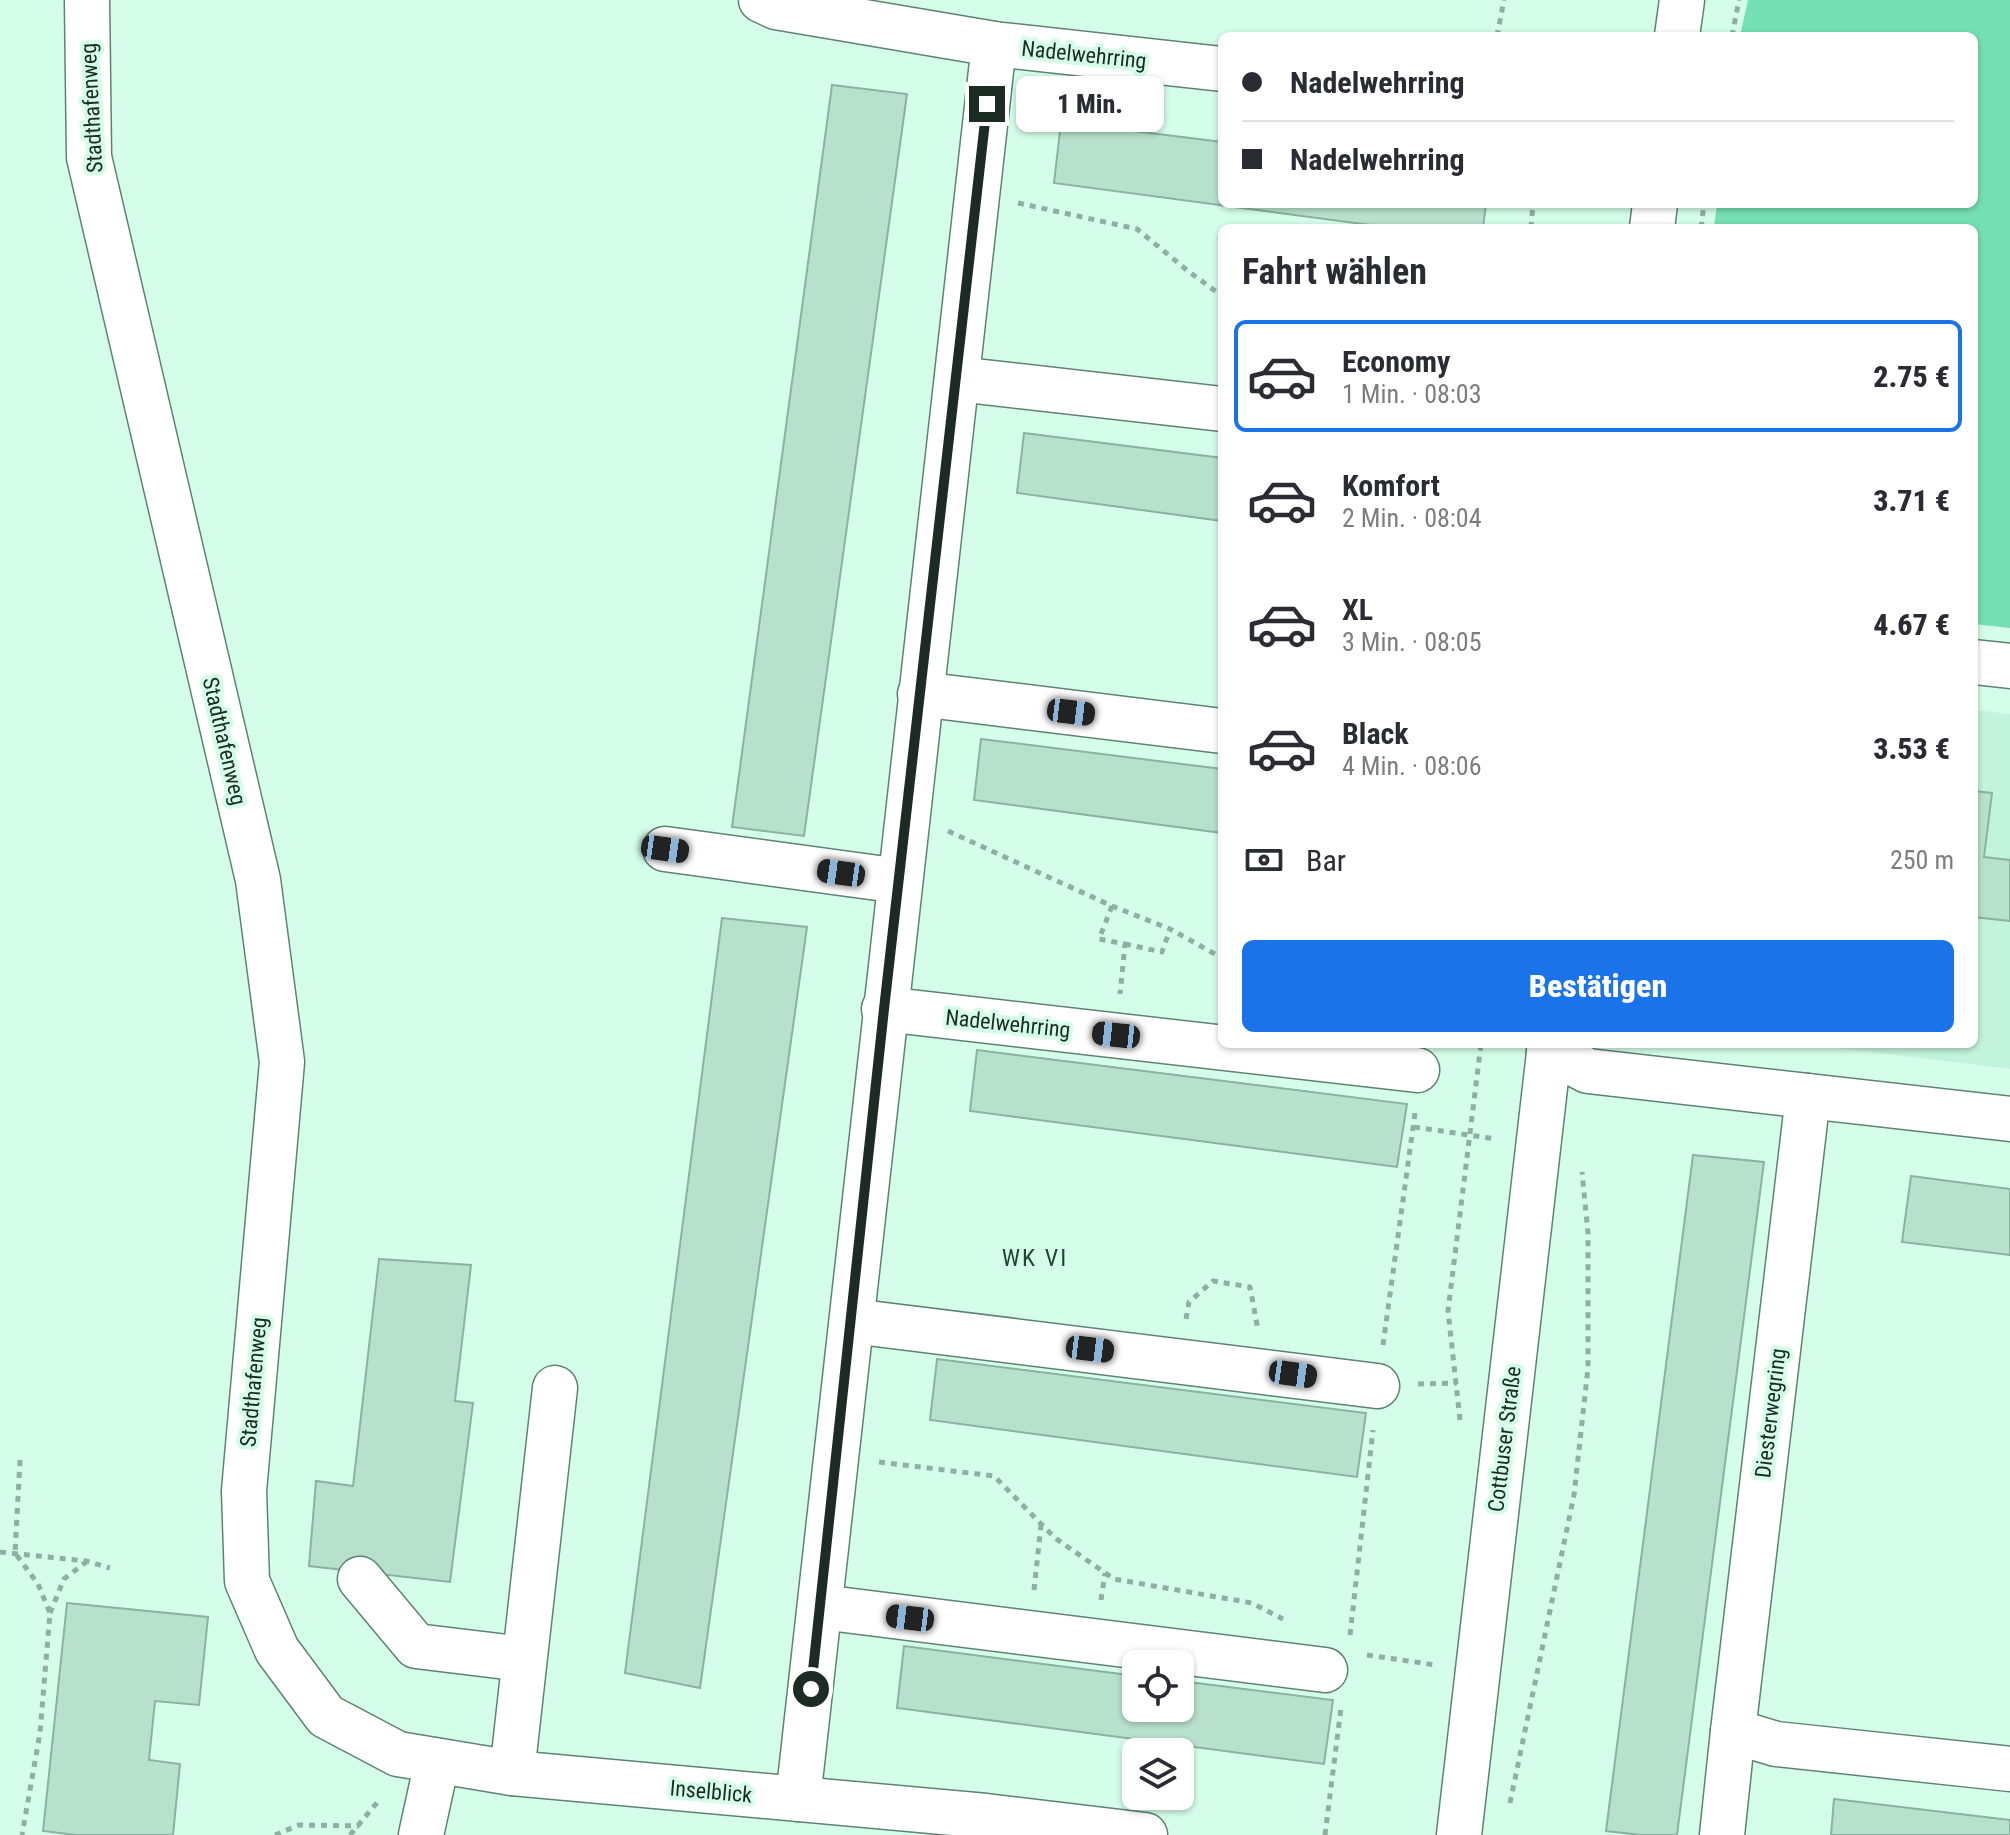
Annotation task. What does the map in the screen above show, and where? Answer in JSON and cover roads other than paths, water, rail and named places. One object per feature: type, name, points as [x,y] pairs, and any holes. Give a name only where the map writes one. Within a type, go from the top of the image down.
[{"type":"street","name":"Stadthafenweg","points":[[87,0],[89,157],[258,880],[282,1062],[244,1491]]},
{"type":"street","points":[[761,0],[776,7],[994,44]]},
{"type":"street","points":[[1678,32],[1682,0]]},
{"type":"street","name":"Nadelwehrring","points":[[798,1799],[994,44],[1218,69]]},
{"type":"street","points":[[957,379],[1218,409]]},
{"type":"street","points":[[1978,662],[2010,666]]},
{"type":"street","points":[[920,694],[1218,731]]},
{"type":"street","points":[[665,849],[900,881]]},
{"type":"street","name":"Nadelwehrring","points":[[884,1009],[1218,1047]]},
{"type":"street","name":"Nadelwehrring","points":[[1228,1048],[1417,1070]]},
{"type":"street","points":[[1550,1048],[1588,1071],[2010,1119]]},
{"type":"street","name":"Cottbuser Straße","points":[[1459,1835],[1550,1048]]},
{"type":"street","name":"Diesterwegring","points":[[1722,1835],[1808,1096]]},
{"type":"street","points":[[852,1321],[1377,1386]]},
{"type":"street","points":[[512,1773],[555,1388]]},
{"type":"street","name":"Inselblick","points":[[244,1491],[247,1581],[277,1650],[326,1716],[398,1754],[512,1773],[798,1799],[984,1825],[1145,1835]]},
{"type":"street","points":[[360,1579],[416,1646],[524,1659]]},
{"type":"street","points":[[821,1607],[1338,1674]]},
{"type":"street","points":[[1733,1731],[1776,1744],[2010,1769]]},
{"type":"street","points":[[421,1835],[437,1762]]},
{"type":"district","name":"WK VI","points":[[1035,1258]]}]
